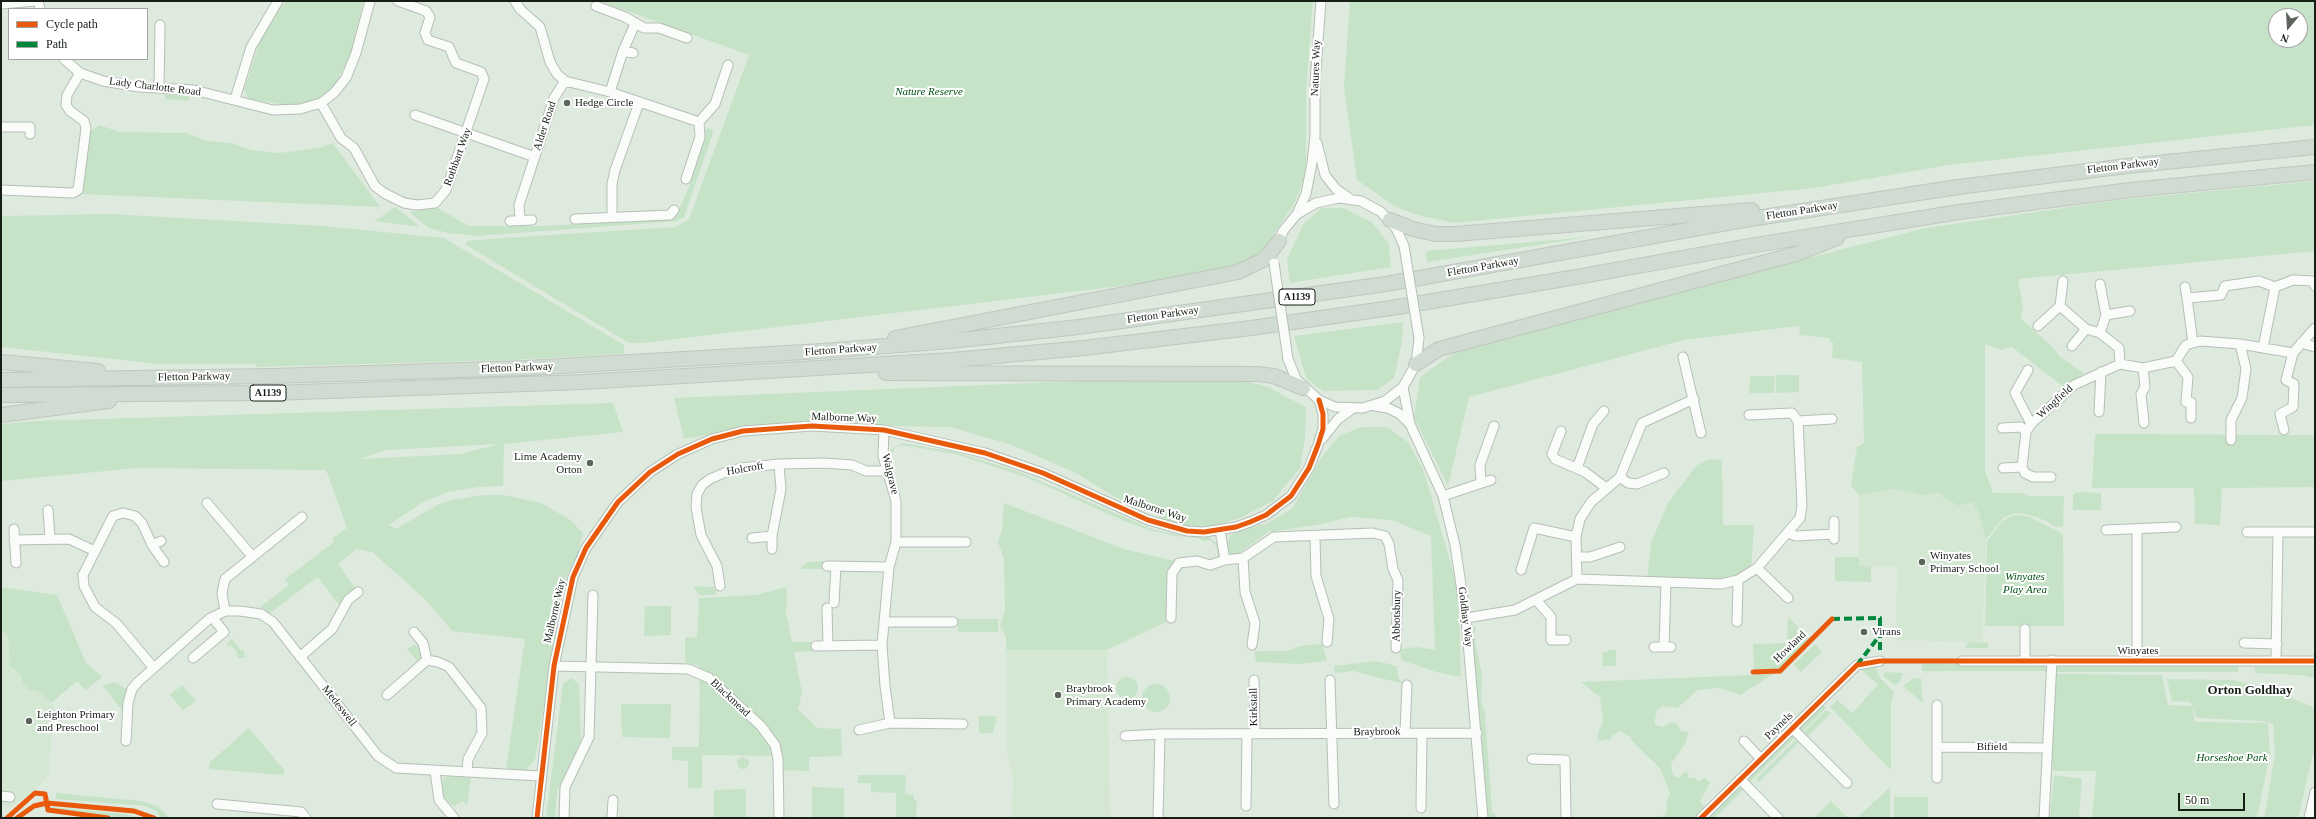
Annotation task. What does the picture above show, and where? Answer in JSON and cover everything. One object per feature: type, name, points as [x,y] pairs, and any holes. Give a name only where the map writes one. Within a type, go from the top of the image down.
[{"type":"highway","name":"Fletton Parkway","points":[[1,380],[182,378],[526,368],[822,352],[1064,328],[1256,303],[1410,280],[1744,220],[1859,202],[2119,166],[2315,147]]},
{"type":"highway","name":"Fletton Parkway","points":[[1,395],[153,394],[519,385],[760,372],[1053,351],[1251,328],[1398,307],[1959,212],[2130,190],[2315,172]]},
{"type":"highway","points":[[1390,220],[1413,229],[1436,234],[1455,234],[1859,202]]},
{"type":"highway","points":[[1416,364],[1439,349],[1796,254],[1864,228]]},
{"type":"highway","points":[[822,352],[1238,272],[1265,259],[1279,241]]},
{"type":"highway","points":[[1,362],[182,378]]},
{"type":"highway","points":[[760,372],[1258,374],[1274,376],[1303,388]]},
{"type":"highway","points":[[1,415],[68,408],[153,394]]},
{"type":"street","points":[[1,4],[37,1]]},
{"type":"street","points":[[235,99],[251,47],[278,1]]},
{"type":"street","points":[[321,103],[334,92],[346,78],[356,53],[370,1]]},
{"type":"street","name":"Rothbart Way","points":[[321,103],[341,138],[354,148],[375,186],[384,193],[404,202],[417,205],[434,202],[446,190],[467,134],[484,79],[481,72],[456,63],[449,47],[428,40],[425,33],[430,17],[426,11],[398,1]]},
{"type":"street","points":[[515,1],[520,9],[540,27],[550,62],[557,74],[565,81],[610,92],[638,103],[700,122]]},
{"type":"street","name":"Natures Way","points":[[1297,214],[1310,178],[1315,136],[1315,82],[1321,1]]},
{"type":"street","points":[[596,6],[625,17],[644,28],[659,28],[687,38]]},
{"type":"street","points":[[610,92],[623,51],[635,24]]},
{"type":"street","points":[[159,88],[160,25]]},
{"type":"street","points":[[623,51],[633,53]]},
{"type":"street","name":"Lady Charlotte Road","points":[[65,60],[80,73],[103,81],[159,88],[194,90],[235,99],[252,106],[291,111],[321,103]]},
{"type":"street","points":[[686,179],[700,137],[700,122],[715,104],[728,65]]},
{"type":"street","points":[[1,190],[73,193],[78,190],[86,128],[84,121],[70,111],[66,105],[67,95],[80,73]]},
{"type":"street","name":"Alder Road","points":[[520,220],[519,205],[554,98],[565,81]]},
{"type":"street","points":[[612,217],[612,184],[615,170],[638,103]]},
{"type":"street","points":[[414,115],[535,156]]},
{"type":"street","points":[[1,127],[30,127],[30,134]]},
{"type":"street","name":"Natures Way","points":[[1315,136],[1325,175],[1336,189],[1350,199]]},
{"type":"street","points":[[1350,199],[1372,206],[1390,220],[1404,246],[1419,338],[1416,364],[1403,387],[1394,395],[1374,406],[1352,409],[1335,407],[1319,400],[1303,388],[1296,379],[1288,359],[1274,263],[1279,241],[1289,222],[1297,214],[1322,201],[1350,199]]},
{"type":"street","points":[[575,219],[670,215],[674,210]]},
{"type":"street","points":[[510,221],[532,220]]},
{"type":"street","points":[[2187,298],[2221,295],[2225,286],[2259,281],[2275,287],[2293,280],[2313,281],[2315,286]]},
{"type":"street","points":[[2038,326],[2060,306],[2063,281]]},
{"type":"street","points":[[2100,284],[2106,315],[2100,333]]},
{"type":"street","points":[[2185,287],[2193,343]]},
{"type":"street","points":[[2262,348],[2276,294],[2275,287]]},
{"type":"street","points":[[2060,306],[2086,329],[2100,333],[2119,348],[2120,364],[2143,368],[2176,361],[2186,345],[2200,341],[2240,344],[2293,353]]},
{"type":"street","points":[[2106,315],[2130,311]]},
{"type":"street","points":[[2284,430],[2280,414],[2293,407],[2294,384],[2286,380],[2293,353],[2301,342],[2315,328]]},
{"type":"street","points":[[2072,346],[2086,329]]},
{"type":"street","points":[[2301,342],[2315,347]]},
{"type":"street","points":[[2231,440],[2231,420],[2242,398],[2246,369],[2240,344]]},
{"type":"street","points":[[1683,357],[1701,433]]},
{"type":"street","points":[[2176,361],[2188,377],[2186,402],[2191,402],[2191,418]]},
{"type":"street","name":"Wingfield","points":[[2022,467],[2026,432],[2031,424],[2074,385],[2120,364]]},
{"type":"street","points":[[2143,368],[2145,386],[2141,394],[2144,423]]},
{"type":"street","name":"Wingfield","points":[[2028,370],[2015,393],[2031,424]]},
{"type":"street","points":[[2099,412],[2101,372]]},
{"type":"street","name":"Goldhay Way","points":[[1403,387],[1410,424],[1443,496],[1455,545],[1466,618],[1477,733],[1483,818]]},
{"type":"street","points":[[1577,579],[1576,537],[1580,519],[1591,502],[1605,487],[1620,477],[1642,422],[1694,399]]},
{"type":"street","name":"Malborne Way","points":[[537,818],[540,776],[554,666],[573,578],[586,548],[601,524],[632,487],[650,472],[678,454],[712,439],[743,432],[812,426],[884,430],[948,444],[1012,462],[1071,485],[1122,510],[1168,526],[1204,532],[1220,530],[1250,522],[1280,506],[1300,484],[1318,445],[1323,429],[1323,414],[1319,400]]},
{"type":"street","name":"Goldhay Way","points":[[1374,406],[1388,408],[1400,414],[1410,424]]},
{"type":"street","name":"Malborne Way","points":[[1318,445],[1338,419],[1352,409]]},
{"type":"street","points":[[1577,468],[1593,424],[1604,410]]},
{"type":"street","points":[[1466,618],[1515,610],[1537,601],[1577,579],[1721,584],[1738,580],[1757,568],[1800,518],[1802,506],[1798,421],[1792,413],[1749,415]]},
{"type":"street","points":[[1798,421],[1832,419]]},
{"type":"street","points":[[1481,483],[1480,465],[1494,426]]},
{"type":"street","points":[[2002,428],[2021,427],[2026,432]]},
{"type":"street","name":"Walgrave","points":[[884,430],[883,456],[896,501],[896,542],[889,567],[882,645],[890,723]]},
{"type":"street","points":[[1561,431],[1552,454],[1555,459],[1594,477],[1605,487]]},
{"type":"street","name":"Holcroft","points":[[720,586],[717,566],[701,535],[697,523],[697,494],[702,485],[710,479],[726,472],[779,464],[824,463],[852,465],[866,470],[887,471]]},
{"type":"street","name":"Holcroft","points":[[772,549],[772,536],[780,502],[779,464]]},
{"type":"street","points":[[2003,468],[2022,467],[2025,473],[2033,477],[2051,477]]},
{"type":"street","points":[[1620,477],[1628,483],[1637,484],[1664,473]]},
{"type":"street","points":[[1443,496],[1491,480]]},
{"type":"street","points":[[207,503],[252,556]]},
{"type":"street","points":[[48,510],[50,538]]},
{"type":"street","points":[[153,667],[116,623],[95,607],[84,586],[83,575],[113,516],[123,513],[135,516],[142,523],[152,545],[164,562]]},
{"type":"street","points":[[225,611],[222,593],[225,579],[302,517]]},
{"type":"street","points":[[1788,533],[1796,536],[1834,537],[1834,521]]},
{"type":"street","points":[[2106,530],[2137,530],[2176,527]]},
{"type":"street","points":[[1521,570],[1534,528],[1576,537]]},
{"type":"street","points":[[14,529],[16,563]]},
{"type":"street","points":[[1220,530],[1225,560]]},
{"type":"street","name":"Winyates","points":[[2137,530],[2137,660]]},
{"type":"street","points":[[2247,532],[2315,532]]},
{"type":"street","points":[[2276,661],[2278,532]]},
{"type":"street","name":"Abbotsbury","points":[[1171,618],[1172,573],[1179,563],[1197,562],[1210,565],[1225,560],[1243,558],[1274,536],[1315,536],[1373,533],[1385,536],[1389,544],[1393,569],[1398,580],[1396,648]]},
{"type":"street","points":[[752,538],[772,536]]},
{"type":"street","points":[[1315,536],[1316,576],[1329,619],[1328,642]]},
{"type":"street","points":[[14,540],[50,538],[69,539],[95,551]]},
{"type":"street","points":[[152,545],[161,541]]},
{"type":"street","points":[[896,542],[966,542]]},
{"type":"street","points":[[1576,557],[1590,557],[1620,547]]},
{"type":"street","points":[[1243,558],[1245,592],[1254,623],[1252,645]]},
{"type":"street","points":[[828,645],[832,566],[889,567]]},
{"type":"street","points":[[1757,568],[1788,598]]},
{"type":"street","points":[[1737,622],[1738,580]]},
{"type":"street","points":[[1654,647],[1667,647],[1666,582]]},
{"type":"street","points":[[300,657],[332,629],[348,600],[358,592]]},
{"type":"street","points":[[564,818],[565,787],[589,737],[593,595]]},
{"type":"street","points":[[1537,601],[1551,617],[1551,640],[1566,640]]},
{"type":"street","name":"Medeswell","points":[[126,741],[128,703],[134,687],[153,667],[212,617],[225,611],[240,610],[261,614],[273,622],[378,756],[396,768],[540,776]]},
{"type":"street","points":[[193,658],[224,632],[212,617]]},
{"type":"street","points":[[884,622],[953,622]]},
{"type":"street","points":[[2025,629],[2025,660]]},
{"type":"street","points":[[414,632],[423,643],[427,660]]},
{"type":"street","points":[[2244,643],[2277,644]]},
{"type":"street","points":[[816,646],[882,645]]},
{"type":"street","points":[[387,695],[427,660]]},
{"type":"street","points":[[427,660],[438,662],[449,667],[481,708],[482,733],[468,759],[467,772]]},
{"type":"street","points":[[2044,818],[2052,660]]},
{"type":"street","name":"Paynels","points":[[1700,818],[1857,665],[1880,661]]},
{"type":"street","name":"Winyates","points":[[1962,661],[2315,661]]},
{"type":"street","name":"Blackmead","points":[[554,666],[688,669],[709,678],[761,726],[775,745],[778,759],[779,818]]},
{"type":"street","name":"Kirkstall","points":[[1251,734],[1254,680]]},
{"type":"street","points":[[1330,680],[1334,804]]},
{"type":"street","points":[[1405,732],[1407,685]]},
{"type":"street","points":[[1937,705],[1937,778]]},
{"type":"street","points":[[859,730],[890,723],[963,724]]},
{"type":"street","name":"Paynels","points":[[1792,728],[1847,783]]},
{"type":"street","name":"Braybrook","points":[[1125,736],[1160,734],[1405,732],[1422,734],[1477,733]]},
{"type":"street","points":[[1158,818],[1160,734]]},
{"type":"street","points":[[1246,806],[1251,734]]},
{"type":"street","points":[[1421,808],[1422,734]]},
{"type":"street","points":[[1744,741],[1760,758]]},
{"type":"street","name":"Bifield","points":[[1937,747],[2047,748]]},
{"type":"street","points":[[1532,758],[1565,760],[1566,818]]},
{"type":"street","points":[[436,771],[439,800],[454,818]]},
{"type":"street","points":[[1740,779],[1778,818]]},
{"type":"street","points":[[2310,818],[2315,792]]},
{"type":"street","points":[[612,818],[613,800]]},
{"type":"street","points":[[217,804],[301,812],[306,818]]},
{"type":"shaded area","name":"Winyates Primary School","points":[[1894,489],[1911,492],[1918,495],[1939,493],[1958,506],[1972,502],[1979,513],[1986,539],[1982,642],[1896,640],[1897,567],[1859,566],[1859,495]]},
{"type":"shaded area","name":"Leighton Primary and Preschool","points":[[1,630],[8,635],[10,664],[19,672],[21,679],[34,692],[42,693],[61,716],[52,726],[49,774],[37,788],[13,806],[1,807]]},
{"type":"shaded area","name":"Braybrook Primary Academy","points":[[1006,650],[1107,650],[1110,818],[1014,818],[1012,810],[1013,777],[1007,754]]},
{"type":"green space","points":[[286,1],[362,1],[363,3],[350,55],[335,85],[326,95],[312,103],[292,106],[249,99],[244,90],[260,41],[269,22]]},
{"type":"green space","name":"Nature Reserve","points":[[599,1],[1313,1],[1306,90],[1306,168],[1302,185],[1294,204],[1262,252],[1246,265],[1213,275],[643,343],[629,343],[466,245],[467,241],[502,238],[676,227],[689,219],[749,55]]},
{"type":"green space","points":[[1350,1],[2315,1],[2315,125],[1949,165],[1814,188],[1454,223],[1417,215],[1396,207],[1357,180],[1344,88]]},
{"type":"green space","points":[[165,93],[189,95],[188,101],[165,99]]},
{"type":"green space","points":[[99,125],[120,132],[186,133],[207,141],[230,143],[252,150],[279,153],[319,148],[333,143],[380,207],[81,194],[88,134]]},
{"type":"green space","points":[[707,128],[714,130],[684,217],[677,221],[478,236],[448,233],[429,228],[409,212],[436,207],[469,226],[542,226],[675,219],[690,184]]},
{"type":"green space","points":[[2315,181],[2315,251],[2018,279],[2023,307],[2021,319],[2055,349],[2059,356],[2084,373],[2064,387],[2012,347],[2001,350],[1985,344],[1985,471],[1993,493],[2020,493],[2029,496],[2064,496],[2063,527],[2053,526],[2049,522],[2030,515],[2016,513],[2003,518],[1986,539],[1979,513],[1972,502],[1958,506],[1939,493],[1918,495],[1911,492],[1894,489],[1859,495],[1851,486],[1857,447],[1864,443],[1862,362],[1832,358],[1833,342],[1830,342],[1829,338],[1800,335],[1799,326],[1684,340],[1469,397],[1448,486],[1414,417],[1420,377],[1465,345],[1926,228],[2118,200]]},
{"type":"green space","points":[[395,207],[420,227],[374,221]]},
{"type":"green space","points":[[1322,208],[1344,208],[1373,223],[1389,244],[1391,267],[1290,283],[1287,259],[1304,223]]},
{"type":"green space","points":[[110,214],[324,226],[444,238],[624,345],[624,354],[511,360],[256,367],[255,364],[159,364],[1,347],[1,216]]},
{"type":"green space","points":[[1590,237],[1427,262],[1426,251]]},
{"type":"green space","points":[[1403,322],[1402,342],[1394,378],[1378,390],[1323,391],[1306,378],[1294,336]]},
{"type":"green space","points":[[1776,375],[1799,375],[1799,392],[1776,393]]},
{"type":"green space","points":[[1199,376],[1237,379],[1268,387],[1306,407],[1305,439],[1300,468],[1273,501],[1242,517],[1212,527],[1180,526],[1113,496],[1076,473],[1009,444],[950,427],[774,424],[684,439],[674,398]]},
{"type":"green space","points":[[1750,376],[1775,376],[1774,393],[1749,393]]},
{"type":"green space","points":[[613,403],[623,432],[504,444],[503,486],[478,487],[448,492],[422,503],[389,525],[396,529],[439,504],[452,500],[483,495],[504,495],[541,503],[569,519],[583,533],[576,561],[567,574],[563,596],[558,602],[556,633],[535,760],[524,772],[506,768],[525,639],[452,631],[426,600],[372,552],[357,549],[338,564],[358,592],[340,606],[318,577],[270,613],[260,607],[289,585],[285,579],[334,542],[333,538],[347,528],[326,470],[138,468],[1,481],[1,424],[33,421]],"holes":[[[500,444],[460,454],[360,459],[386,450]]]},
{"type":"green space","points":[[1361,427],[1387,427],[1408,442],[1423,469],[1458,588],[1461,677],[1436,672],[1401,660],[1400,649],[1417,647],[1435,650],[1431,536],[1392,520],[1351,517],[1317,525],[1268,532],[1234,557],[1227,553],[1226,544],[1232,534],[1263,524],[1264,525],[1292,509],[1321,458],[1339,436]]},
{"type":"green space","points":[[2095,434],[2315,435],[2315,487],[2222,488],[2220,525],[2195,524],[2194,488],[2092,488]]},
{"type":"green space","points":[[903,443],[955,452],[1017,471],[1152,529],[1177,535],[1208,537],[1219,545],[1221,557],[1212,561],[1218,556],[1216,546],[1210,540],[1203,541],[1198,538],[1176,536],[1152,531],[1124,521],[1026,477],[955,454],[901,445],[894,449],[889,460],[887,456],[890,450]]},
{"type":"green space","points":[[1710,459],[1722,460],[1723,525],[1754,525],[1751,571],[1720,583],[1647,581],[1651,543],[1668,503],[1697,465]]},
{"type":"green space","points":[[2078,492],[2101,493],[2101,510],[2073,510],[2073,494]]},
{"type":"green space","points":[[1004,503],[1124,549],[1170,560],[1212,561],[1177,561],[1168,621],[1107,650],[1006,650],[1006,636],[1000,626],[1005,611],[1004,559],[998,542],[1002,530]]},
{"type":"green space","name":"Winyates Play Area","points":[[2015,515],[2028,516],[2063,534],[2064,626],[1985,626],[1987,541],[2002,521]]},
{"type":"green space","points":[[1835,557],[1859,557],[1859,566],[1871,566],[1871,582],[1835,581]]},
{"type":"green space","points":[[827,561],[826,569],[800,569],[808,562]]},
{"type":"green space","points":[[693,586],[716,587],[716,595],[699,595]]},
{"type":"green space","points":[[1,587],[57,595],[86,663],[102,677],[86,690],[77,681],[51,703],[42,693],[28,689],[23,683],[19,672],[10,667],[8,635],[1,630]]},
{"type":"green space","points":[[787,587],[786,613],[792,642],[815,642],[816,651],[794,652],[802,692],[798,709],[818,728],[841,729],[842,756],[809,757],[809,771],[779,770],[776,756],[702,755],[702,788],[688,788],[688,761],[672,760],[672,747],[699,747],[700,666],[685,662],[685,637],[697,638],[699,598],[756,595]]},
{"type":"green space","points":[[645,606],[671,606],[671,635],[644,636]]},
{"type":"green space","points":[[1788,617],[1811,640],[1780,671],[1754,671],[1753,644],[1787,643]]},
{"type":"green space","points":[[958,619],[998,619],[998,632],[958,632]]},
{"type":"green space","points":[[1473,626],[1476,628],[1474,635],[1482,675],[1481,700],[1485,715],[1492,813],[1495,813],[1496,818],[1488,818],[1481,732],[1470,635]]},
{"type":"green space","points":[[232,639],[240,650],[244,651],[245,658],[238,658],[237,652],[231,645],[228,646],[227,644]]},
{"type":"green space","points":[[1968,642],[1988,643],[1988,648],[1965,648]]},
{"type":"green space","points":[[414,644],[422,650],[423,659],[418,662],[407,649]]},
{"type":"green space","points":[[1322,644],[1327,661],[1299,664],[1256,662],[1254,651],[1288,651],[1300,646]]},
{"type":"green space","points":[[1815,644],[1822,652],[1801,672],[1794,664]]},
{"type":"green space","points":[[1609,650],[1616,650],[1616,666],[1602,666],[1603,652],[1608,652]]},
{"type":"green space","points":[[1376,661],[1397,666],[1398,677],[1404,684],[1353,671],[1335,673],[1334,666]]},
{"type":"green space","points":[[1922,664],[2047,665],[2047,671],[1922,671]]},
{"type":"green space","points":[[1875,666],[1880,678],[1894,692],[1891,705],[1891,770],[1830,707],[1837,700],[1852,713],[1878,685],[1862,670]]},
{"type":"green space","points":[[2055,666],[2238,666],[2238,672],[2055,672]]},
{"type":"green space","points":[[2254,667],[2315,667],[2315,678],[2299,675],[2256,673]]},
{"type":"green space","points":[[1885,672],[1903,673],[1900,682],[1895,685],[1883,676]]},
{"type":"green space","points":[[1773,674],[1740,695],[1719,688],[1698,690],[1677,708],[1663,706],[1657,710],[1654,724],[1662,727],[1671,722],[1677,724],[1681,731],[1689,732],[1685,744],[1671,764],[1673,775],[1678,778],[1687,771],[1689,779],[1695,777],[1698,781],[1705,778],[1710,783],[1700,801],[1705,809],[1696,818],[1661,818],[1667,811],[1666,804],[1670,793],[1660,768],[1632,741],[1630,737],[1621,731],[1612,735],[1611,739],[1599,741],[1597,736],[1603,721],[1600,697],[1581,682]]},
{"type":"green space","name":"Horseshoe Park","points":[[2056,674],[2162,675],[2168,705],[2192,706],[2190,702],[2172,701],[2167,679],[2233,680],[2267,688],[2315,708],[2315,746],[2298,818],[2264,818],[2275,754],[2273,724],[2262,721],[2197,718],[2192,707],[2195,722],[2268,723],[2270,754],[2257,818],[2092,818],[2096,771],[2053,771],[2049,715]]},
{"type":"green space","points":[[1123,677],[1131,677],[1138,684],[1138,692],[1131,699],[1123,699],[1116,692],[1116,684]]},
{"type":"green space","points":[[571,678],[579,684],[581,741],[557,791],[555,818],[546,818],[563,684]]},
{"type":"green space","points":[[1921,678],[1923,703],[1903,686],[1912,679]]},
{"type":"green space","points":[[114,682],[129,690],[124,713],[103,686]]},
{"type":"green space","points":[[1156,684],[1166,688],[1170,698],[1166,708],[1156,712],[1146,708],[1142,698],[1146,688]]},
{"type":"green space","points":[[182,685],[196,701],[183,710],[170,695]]},
{"type":"green space","points":[[1822,703],[1826,708],[1802,732],[1799,728]]},
{"type":"green space","points":[[621,704],[671,704],[670,738],[622,737]]},
{"type":"green space","points":[[1826,710],[1831,713],[1807,737],[1803,733]]},
{"type":"green space","points":[[979,716],[997,716],[993,733],[979,733]]},
{"type":"green space","points":[[249,728],[285,771],[283,775],[209,769],[210,762]]},
{"type":"green space","points":[[1789,736],[1795,737],[1749,783],[1748,778]]},
{"type":"green space","points":[[1797,739],[1800,741],[1759,782],[1756,779]]},
{"type":"green space","points":[[743,757],[747,759],[749,763],[747,767],[743,769],[739,767],[737,763],[739,759]]},
{"type":"green space","points":[[858,775],[906,775],[905,794],[914,795],[914,800],[917,800],[916,818],[896,818],[896,793],[871,792],[871,783],[858,783]]},
{"type":"green space","points":[[2054,775],[2082,779],[2079,818],[2050,818]]},
{"type":"green space","points":[[451,776],[471,778],[467,805],[463,801],[454,806],[443,798],[441,784],[444,778]]},
{"type":"green space","points":[[812,787],[844,788],[844,818],[812,818]]},
{"type":"green space","points":[[1738,787],[1744,789],[1715,818],[1707,818]]},
{"type":"green space","points":[[1890,787],[1890,818],[1857,818]]},
{"type":"green space","points":[[746,789],[746,818],[714,818],[714,790]]},
{"type":"green space","points":[[56,793],[141,801],[157,806],[170,818],[161,818],[156,811],[145,806],[56,799]]},
{"type":"green space","points":[[1894,797],[1928,797],[1928,817],[1894,817]]},
{"type":"green space","points":[[1831,801],[1848,818],[1814,818]]},
{"type":"green space","points":[[51,807],[125,814],[140,818],[112,818],[51,809]]},
{"type":"marked path","points":[[1832,619],[1880,618],[1880,650]]},
{"type":"marked path","points":[[1857,665],[1880,635]]},
{"type":"cycle path","points":[[537,818],[554,666],[573,577],[586,548],[618,502],[650,472],[678,454],[712,439],[743,431],[812,426],[884,430],[985,453],[1043,473],[1148,520],[1187,531],[1204,532],[1236,527],[1250,522],[1266,515],[1291,496],[1309,468],[1323,429],[1323,414],[1319,400]]},
{"type":"cycle path","name":"Howland","points":[[1753,672],[1780,671],[1832,619]]},
{"type":"cycle path","points":[[1701,818],[1857,665],[1880,661],[2315,661]]},
{"type":"cycle path","points":[[7,818],[35,793],[45,794],[48,810],[108,818]]},
{"type":"cycle path","points":[[17,818],[34,806],[47,803],[134,811],[154,818]]},
{"type":"place","name":"Hedge Circle","points":[[567,103]]},
{"type":"place","name":"Lime Academy Orton","points":[[590,463]]},
{"type":"place","name":"Winyates Primary School","points":[[1922,562]]},
{"type":"place","name":"Virans","points":[[1864,632]]},
{"type":"place","name":"Braybrook Primary Academy","points":[[1058,695]]},
{"type":"place","name":"Leighton Primary and Preschool","points":[[29,721]]},
{"type":"district","name":"Orton Goldhay","points":[[2250,691]]}]
